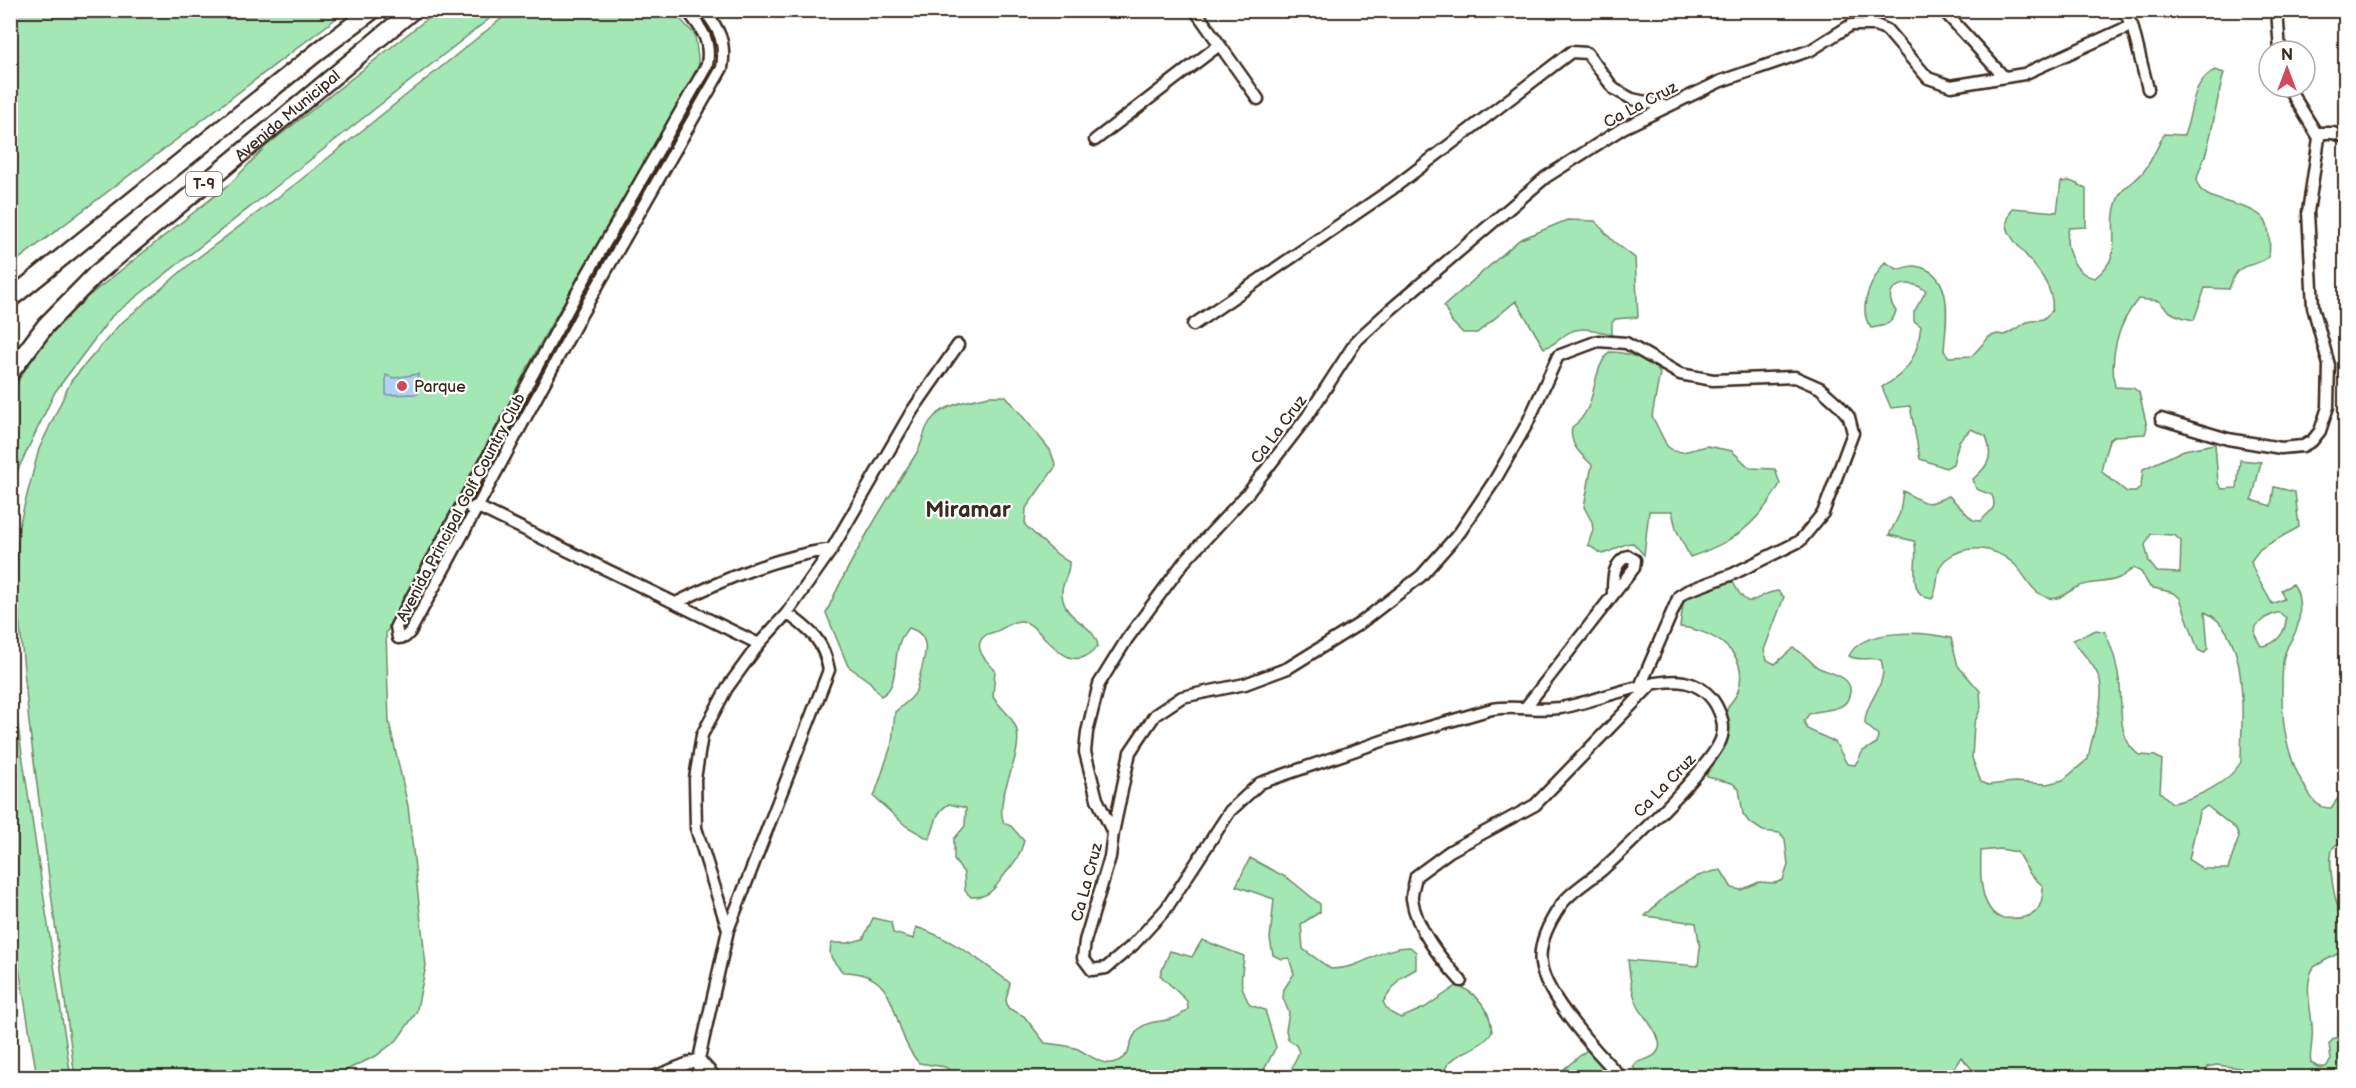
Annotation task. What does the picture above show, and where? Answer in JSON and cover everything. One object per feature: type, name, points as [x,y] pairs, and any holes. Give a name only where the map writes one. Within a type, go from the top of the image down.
[{"type":"highway","name":"Avenida Municipal","points":[[10,299],[373,10]]},
{"type":"highway","name":"Avenida Municipal","points":[[10,373],[64,304],[95,275],[413,10]]},
{"type":"highway","name":"T-9","points":[[10,363],[32,342]]},
{"type":"street","name":"Avenida Principal Golf Country Club","points":[[687,10],[705,33],[709,50],[707,65],[584,279],[458,516],[396,626],[398,638],[405,637],[410,632],[582,313],[722,68],[725,50],[719,29],[704,10]]},
{"type":"street","points":[[1195,10],[1218,46],[1258,99]]},
{"type":"street","points":[[1942,10],[2004,78]]},
{"type":"street","points":[[2123,10],[2132,24],[2148,89]]},
{"type":"street","points":[[2277,10],[2279,39]]},
{"type":"street","name":"Ca La Cruz","points":[[1622,1077],[1590,1046],[1558,999],[1541,964],[1546,929],[1562,903],[1602,869],[1694,778],[1716,752],[1722,735],[1722,718],[1702,688],[1683,682],[1651,685],[1559,708],[1509,706],[1492,709],[1388,740],[1260,783],[1230,811],[1159,916],[1133,945],[1106,968],[1092,970],[1083,958],[1085,941],[1107,869],[1113,833],[1097,799],[1085,752],[1099,684],[1127,639],[1184,562],[1248,493],[1307,417],[1357,340],[1545,177],[1623,128],[1664,106],[1721,81],[1811,50],[1851,25],[1861,22],[1876,24],[1887,30],[1928,78],[1951,86],[2024,74],[2132,24]]},
{"type":"street","points":[[1095,140],[1218,46]]},
{"type":"street","points":[[1193,325],[1392,189],[1571,52],[1587,53],[1614,88],[1632,99],[1664,106]]},
{"type":"street","points":[[2161,419],[2228,439],[2282,448],[2302,446],[2315,438],[2320,430],[2328,408],[2329,365],[2313,307],[2308,212],[2319,147],[2318,134],[2296,99]]},
{"type":"street","points":[[2318,134],[2333,133],[2346,137]]},
{"type":"street","points":[[1113,833],[1130,752],[1155,715],[1182,697],[1245,684],[1288,668],[1359,624],[1421,576],[1460,532],[1495,480],[1527,424],[1558,356],[1598,341],[1626,343],[1680,374],[1713,380],[1796,377],[1806,380],[1839,405],[1849,417],[1853,433],[1823,513],[1800,541],[1733,574],[1679,596],[1639,689]]},
{"type":"street","points":[[728,930],[696,828],[694,779],[702,735],[727,688],[759,644],[787,613],[832,549],[912,411],[958,345]]},
{"type":"street","points":[[458,516],[476,506],[759,644]]},
{"type":"street","points":[[676,603],[729,576],[803,553],[832,549]]},
{"type":"street","points":[[1525,708],[1613,595]]},
{"type":"street","points":[[698,1077],[699,1059],[728,930],[829,670],[825,650],[813,634],[787,613]]},
{"type":"street","points":[[1461,981],[1424,933],[1411,898],[1416,876],[1450,851],[1535,806],[1651,685]]},
{"type":"street","points":[[651,1077],[699,1059]]},
{"type":"street","points":[[699,1059],[716,1077]]},
{"type":"green space","points":[[11,10],[346,10],[346,11],[11,265]]},
{"type":"green space","points":[[437,11],[499,11],[112,316],[55,392],[14,478],[11,546],[11,398],[23,373],[41,347],[81,302],[232,182],[265,147]]},
{"type":"green space","points":[[511,11],[673,11],[695,35],[699,67],[545,335],[386,633],[389,722],[408,806],[426,966],[416,1013],[397,1040],[376,1056],[340,1073],[341,1077],[75,1078],[29,723],[16,584],[19,526],[39,449],[71,381],[119,325],[191,263],[298,182]]},
{"type":"green space","points":[[2215,70],[2224,73],[2206,153],[2197,180],[2200,188],[2207,194],[2253,211],[2262,217],[2269,233],[2269,257],[2240,269],[2229,289],[2205,288],[2194,320],[2174,314],[2159,301],[2138,299],[2120,329],[2114,352],[2113,375],[2115,387],[2133,388],[2139,392],[2147,427],[2145,434],[2115,436],[2109,440],[2102,472],[2127,492],[2136,492],[2141,486],[2143,469],[2184,450],[2215,444],[2218,483],[2222,489],[2237,488],[2240,460],[2261,462],[2252,500],[2271,506],[2274,487],[2295,492],[2299,527],[2260,549],[2251,561],[2254,572],[2272,604],[2284,599],[2281,590],[2293,584],[2298,595],[2300,608],[2298,622],[2283,662],[2284,727],[2297,773],[2318,805],[2331,808],[2341,794],[2340,777],[2345,767],[2345,841],[2333,848],[2331,863],[2335,895],[2341,913],[2345,917],[2345,951],[2314,967],[2310,975],[2308,993],[2312,1030],[2311,1063],[2318,1067],[2326,1067],[2331,1060],[2329,1044],[2334,1038],[2345,1037],[2345,1074],[2340,1078],[2244,1077],[2241,1068],[2216,1065],[2208,1067],[2204,1077],[1980,1078],[1961,1057],[1949,1076],[1941,1077],[1642,1077],[1633,1067],[1637,1062],[1650,1058],[1657,1052],[1659,1045],[1654,1029],[1638,1006],[1631,983],[1628,960],[1698,966],[1700,948],[1696,923],[1645,916],[1679,886],[1710,872],[1721,870],[1732,888],[1741,890],[1759,882],[1775,883],[1783,880],[1788,865],[1785,839],[1780,833],[1763,831],[1749,822],[1743,814],[1739,789],[1732,783],[1707,777],[1707,769],[1719,756],[1727,710],[1737,694],[1741,677],[1739,665],[1726,646],[1704,633],[1680,627],[1684,596],[1707,586],[1733,582],[1744,599],[1749,601],[1778,591],[1784,597],[1764,650],[1767,660],[1775,664],[1793,648],[1819,668],[1841,677],[1849,684],[1849,696],[1844,704],[1809,714],[1804,721],[1807,729],[1835,742],[1847,764],[1855,765],[1863,751],[1877,743],[1878,735],[1865,724],[1868,708],[1880,685],[1883,669],[1881,660],[1857,659],[1849,656],[1856,647],[1880,636],[1925,634],[1951,638],[1958,666],[1980,691],[1981,707],[1974,724],[1972,758],[1981,782],[1988,785],[2014,782],[2047,784],[2063,780],[2088,759],[2098,716],[2101,683],[2096,670],[2073,640],[2096,630],[2105,632],[2118,672],[2122,723],[2127,741],[2139,755],[2155,756],[2162,760],[2160,792],[2172,803],[2211,789],[2236,770],[2241,762],[2241,679],[2230,639],[2220,623],[2205,612],[2208,648],[2204,653],[2198,650],[2180,598],[2174,593],[2150,587],[2141,572],[2134,568],[2119,578],[2083,585],[2053,599],[2037,592],[2018,567],[2005,557],[1988,550],[1970,549],[1945,560],[1939,569],[1932,599],[1923,596],[1918,591],[1915,583],[1916,548],[1914,541],[1889,535],[1900,513],[1903,491],[1930,503],[1949,496],[1973,520],[1981,521],[1992,510],[1994,500],[1992,495],[1976,489],[1973,479],[1986,465],[1989,455],[1988,443],[1986,436],[1971,429],[1959,441],[1953,464],[1946,468],[1920,459],[1910,406],[1891,408],[1882,387],[1906,369],[1914,355],[1921,326],[1914,321],[1914,312],[1926,291],[1911,284],[1898,286],[1893,290],[1891,303],[1896,311],[1890,322],[1884,325],[1871,328],[1865,312],[1867,294],[1885,262],[1897,269],[1915,266],[1928,270],[1937,278],[1946,300],[1944,351],[1949,357],[1972,356],[1989,337],[1997,334],[2005,335],[2027,322],[2043,319],[2052,311],[2051,297],[2047,284],[2009,231],[2007,222],[2012,208],[2057,212],[2061,182],[2070,181],[2086,188],[2086,227],[2069,228],[2067,243],[2071,258],[2076,265],[2081,271],[2095,278],[2105,269],[2113,251],[2114,212],[2119,196],[2144,171],[2164,134],[2184,135],[2196,91],[2207,76]],"holes":[[[2151,534],[2174,535],[2181,541],[2180,573],[2157,572],[2149,562],[2145,545]],[[2280,613],[2286,618],[2286,623],[2276,641],[2261,646],[2255,635],[2256,626],[2265,618]],[[2207,806],[2236,829],[2239,837],[2228,869],[2203,869],[2189,860],[2199,812]],[[2000,849],[2017,852],[2030,874],[2043,886],[2041,904],[2033,914],[2020,918],[2001,918],[1988,907],[1982,889],[1981,851]]]},
{"type":"green space","points":[[1567,220],[1595,221],[1613,241],[1635,258],[1638,317],[1615,319],[1612,323],[1612,334],[1588,329],[1576,330],[1544,348],[1516,301],[1477,333],[1463,333],[1452,322],[1444,306],[1519,240]]},
{"type":"green space","points":[[1609,352],[1638,357],[1660,373],[1652,416],[1667,446],[1674,451],[1683,452],[1707,446],[1732,451],[1750,468],[1775,469],[1780,484],[1762,511],[1732,538],[1690,557],[1676,529],[1672,511],[1649,511],[1644,555],[1633,543],[1602,554],[1588,545],[1593,530],[1592,522],[1584,507],[1592,465],[1574,444],[1572,427],[1581,420],[1586,411],[1599,370]]},
{"type":"green space","points":[[989,396],[1006,396],[1050,450],[1056,466],[1026,508],[1025,525],[1069,562],[1062,590],[1064,603],[1068,611],[1091,632],[1098,646],[1086,656],[1075,659],[1065,655],[1037,630],[1020,621],[987,634],[981,639],[982,654],[995,670],[993,697],[1010,717],[1017,731],[1016,754],[1002,802],[1002,813],[1004,823],[1011,826],[1024,841],[1016,859],[995,887],[988,894],[971,897],[965,891],[964,873],[954,860],[954,839],[965,826],[966,808],[949,804],[940,811],[929,839],[906,826],[874,797],[892,743],[895,712],[911,698],[917,688],[925,654],[922,636],[909,628],[902,636],[892,683],[888,691],[881,696],[870,682],[848,666],[826,613],[857,552],[919,449],[930,421],[940,412],[953,406]]},
{"type":"green space","points":[[10,714],[16,714],[71,1077],[37,1077],[11,919]]},
{"type":"green space","points":[[1250,858],[1289,879],[1320,904],[1320,912],[1301,924],[1303,949],[1331,969],[1353,966],[1399,948],[1410,947],[1416,952],[1416,969],[1400,978],[1383,1002],[1392,1014],[1401,1018],[1424,1008],[1458,985],[1482,1003],[1489,1016],[1492,1032],[1482,1043],[1455,1058],[1445,1069],[1451,1075],[1460,1074],[1468,1077],[1295,1077],[1292,1068],[1299,1052],[1296,1045],[1288,1039],[1286,1030],[1289,1013],[1283,998],[1284,989],[1294,974],[1289,958],[1281,959],[1273,955],[1270,939],[1274,899],[1236,886]]},
{"type":"green space","points":[[873,918],[891,922],[893,933],[914,939],[916,927],[941,937],[965,951],[1010,983],[1006,1000],[1008,1008],[1024,1016],[1045,1043],[1078,1049],[1097,1060],[1109,1063],[1121,1059],[1128,1053],[1132,1039],[1145,1025],[1179,1016],[1188,1009],[1187,1001],[1160,975],[1170,951],[1192,957],[1202,940],[1244,956],[1241,981],[1243,991],[1250,1005],[1265,1010],[1276,1047],[1264,1070],[1264,1077],[960,1077],[945,1067],[919,1063],[902,1034],[886,992],[877,981],[863,974],[843,972],[832,959],[830,948],[832,943],[848,943],[863,939]]},
{"type":"green space","points":[[1587,1050],[1618,1078],[1553,1078]]},
{"type":"water","name":"Parque","points":[[418,374],[418,394],[386,395],[386,375],[394,378]]},
{"type":"place","name":"Parque","points":[[402,386]]},
{"type":"district","name":"Miramar","points":[[968,509]]}]
